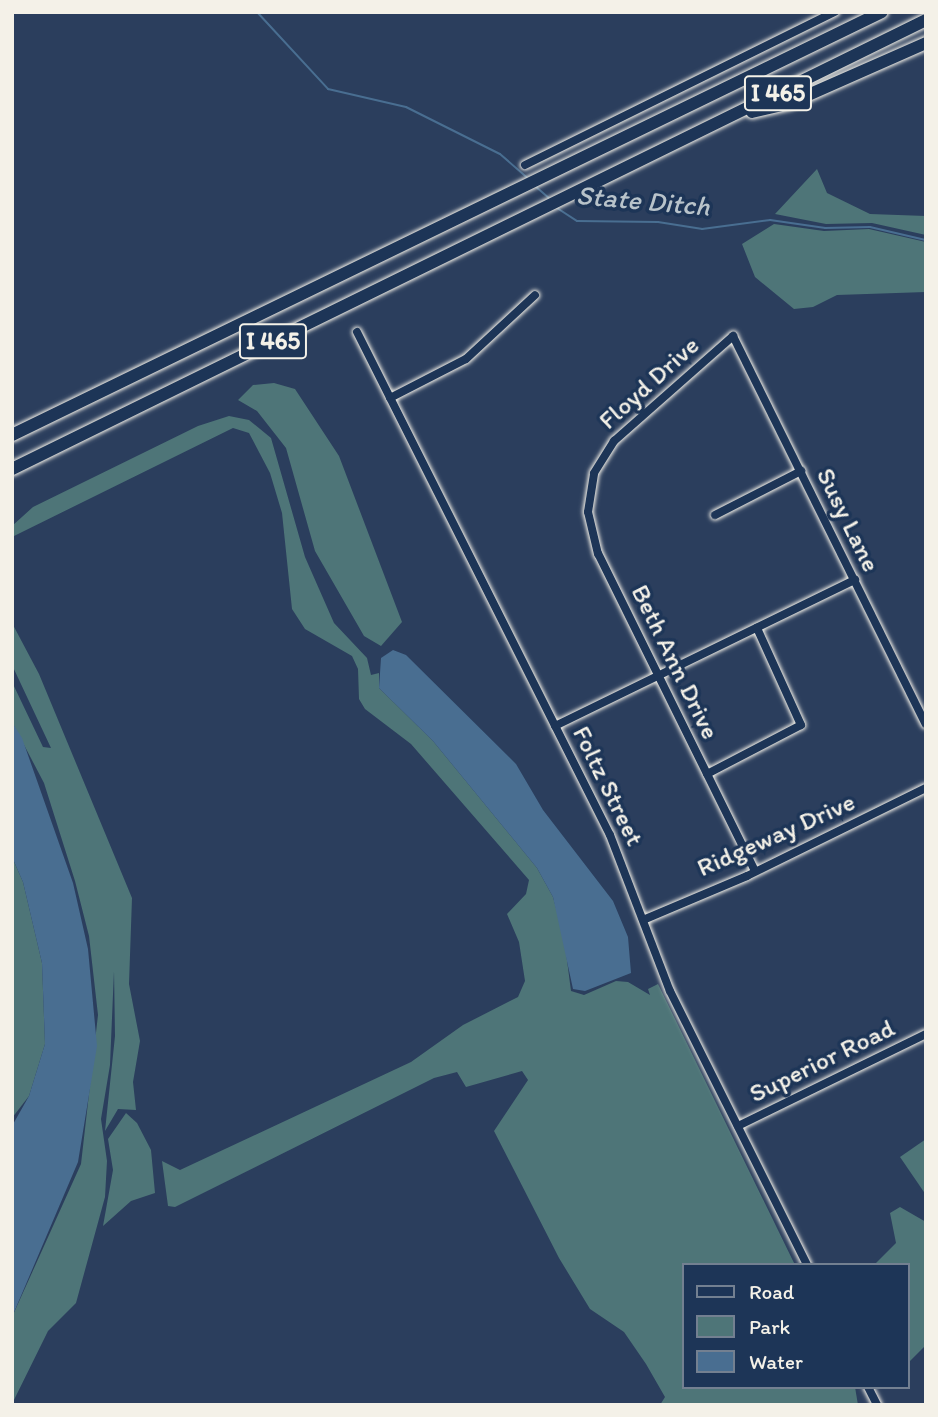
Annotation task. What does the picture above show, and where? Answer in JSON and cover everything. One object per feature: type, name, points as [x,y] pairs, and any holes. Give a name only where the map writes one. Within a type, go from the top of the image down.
[{"type":"highway","name":"I 465","points":[[12,435],[882,12]]},
{"type":"highway","name":"I 465","points":[[12,469],[926,20]]},
{"type":"highway","points":[[724,119],[790,103],[926,43]]},
{"type":"street","points":[[525,165],[835,12]]},
{"type":"street","points":[[390,398],[466,359],[535,295]]},
{"type":"street","name":"Foltz Street","points":[[357,332],[618,852],[670,991],[806,1263]]},
{"type":"street","name":"Floyd Drive","points":[[598,464],[614,440],[733,336]]},
{"type":"street","name":"Susy Lane","points":[[733,336],[926,724]]},
{"type":"street","name":"Beth Ann Drive","points":[[598,464],[588,503],[591,537],[755,871]]},
{"type":"street","points":[[715,515],[801,471]]},
{"type":"street","points":[[555,726],[855,580]]},
{"type":"street","points":[[707,774],[801,725],[757,628]]},
{"type":"street","name":"Ridgeway Drive","points":[[643,920],[755,871],[926,788]]},
{"type":"street","name":"Superior Road","points":[[738,1126],[926,1034]]},
{"type":"street","points":[[869,1389],[877,1405]]},
{"type":"green space","points":[[817,169],[827,193],[870,214],[926,216],[926,235],[872,223],[826,224],[775,214]]},
{"type":"green space","points":[[774,224],[824,231],[869,229],[926,242],[926,292],[837,295],[813,307],[794,309],[755,277],[742,244]]},
{"type":"green space","points":[[274,383],[295,389],[339,456],[402,622],[381,646],[364,636],[315,551],[286,448],[257,411],[238,400],[253,385]]},
{"type":"green space","points":[[229,416],[249,420],[271,438],[305,557],[334,623],[367,658],[371,675],[379,673],[379,688],[433,741],[537,868],[553,897],[564,937],[571,991],[584,995],[616,981],[628,982],[650,995],[648,989],[658,984],[794,1263],[682,1263],[682,1389],[855,1389],[858,1405],[660,1405],[665,1397],[646,1364],[624,1332],[590,1309],[559,1258],[494,1131],[528,1080],[522,1071],[466,1087],[457,1072],[434,1078],[175,1207],[168,1206],[162,1161],[180,1170],[411,1062],[463,1025],[518,997],[525,981],[519,942],[507,914],[526,894],[529,880],[411,744],[365,709],[359,699],[358,669],[352,656],[305,629],[292,609],[282,513],[270,473],[249,433],[233,428],[12,537],[12,526],[33,507],[198,426]]},
{"type":"green space","points":[[12,623],[39,674],[132,898],[129,984],[140,1041],[133,1082],[136,1110],[118,1109],[105,1131],[115,1036],[114,971],[110,1065],[101,1119],[107,1161],[105,1197],[76,1303],[48,1331],[12,1404],[12,1317],[81,1164],[98,1015],[89,936],[75,881],[44,783],[12,722],[12,682],[43,747],[51,748],[12,665]]},
{"type":"green space","points":[[12,857],[23,882],[42,963],[45,1044],[29,1096],[12,1118]]},
{"type":"green space","points":[[126,1113],[137,1123],[151,1150],[155,1193],[131,1201],[103,1226],[113,1170],[108,1139]]},
{"type":"green space","points":[[926,1139],[926,1195],[900,1157]]},
{"type":"green space","points":[[900,1207],[926,1222],[926,1345],[910,1361],[910,1263],[876,1263],[896,1243],[890,1213]]},
{"type":"water","points":[[393,650],[406,655],[516,764],[543,810],[613,901],[628,937],[631,973],[585,991],[573,989],[553,897],[537,868],[433,741],[379,688],[381,658]]},
{"type":"water","points":[[12,722],[22,738],[73,883],[88,949],[97,1046],[78,1162],[12,1317],[12,1126],[29,1096],[45,1044],[42,963],[23,882],[12,857]]},
{"type":"waterway","name":"State Ditch","points":[[257,12],[328,89],[406,107],[500,154],[529,179]]},
{"type":"waterway","name":"State Ditch","points":[[535,186],[549,198]]},
{"type":"waterway","name":"State Ditch","points":[[557,208],[577,221],[658,222],[702,229],[770,220],[825,228],[870,227],[926,240]]}]
